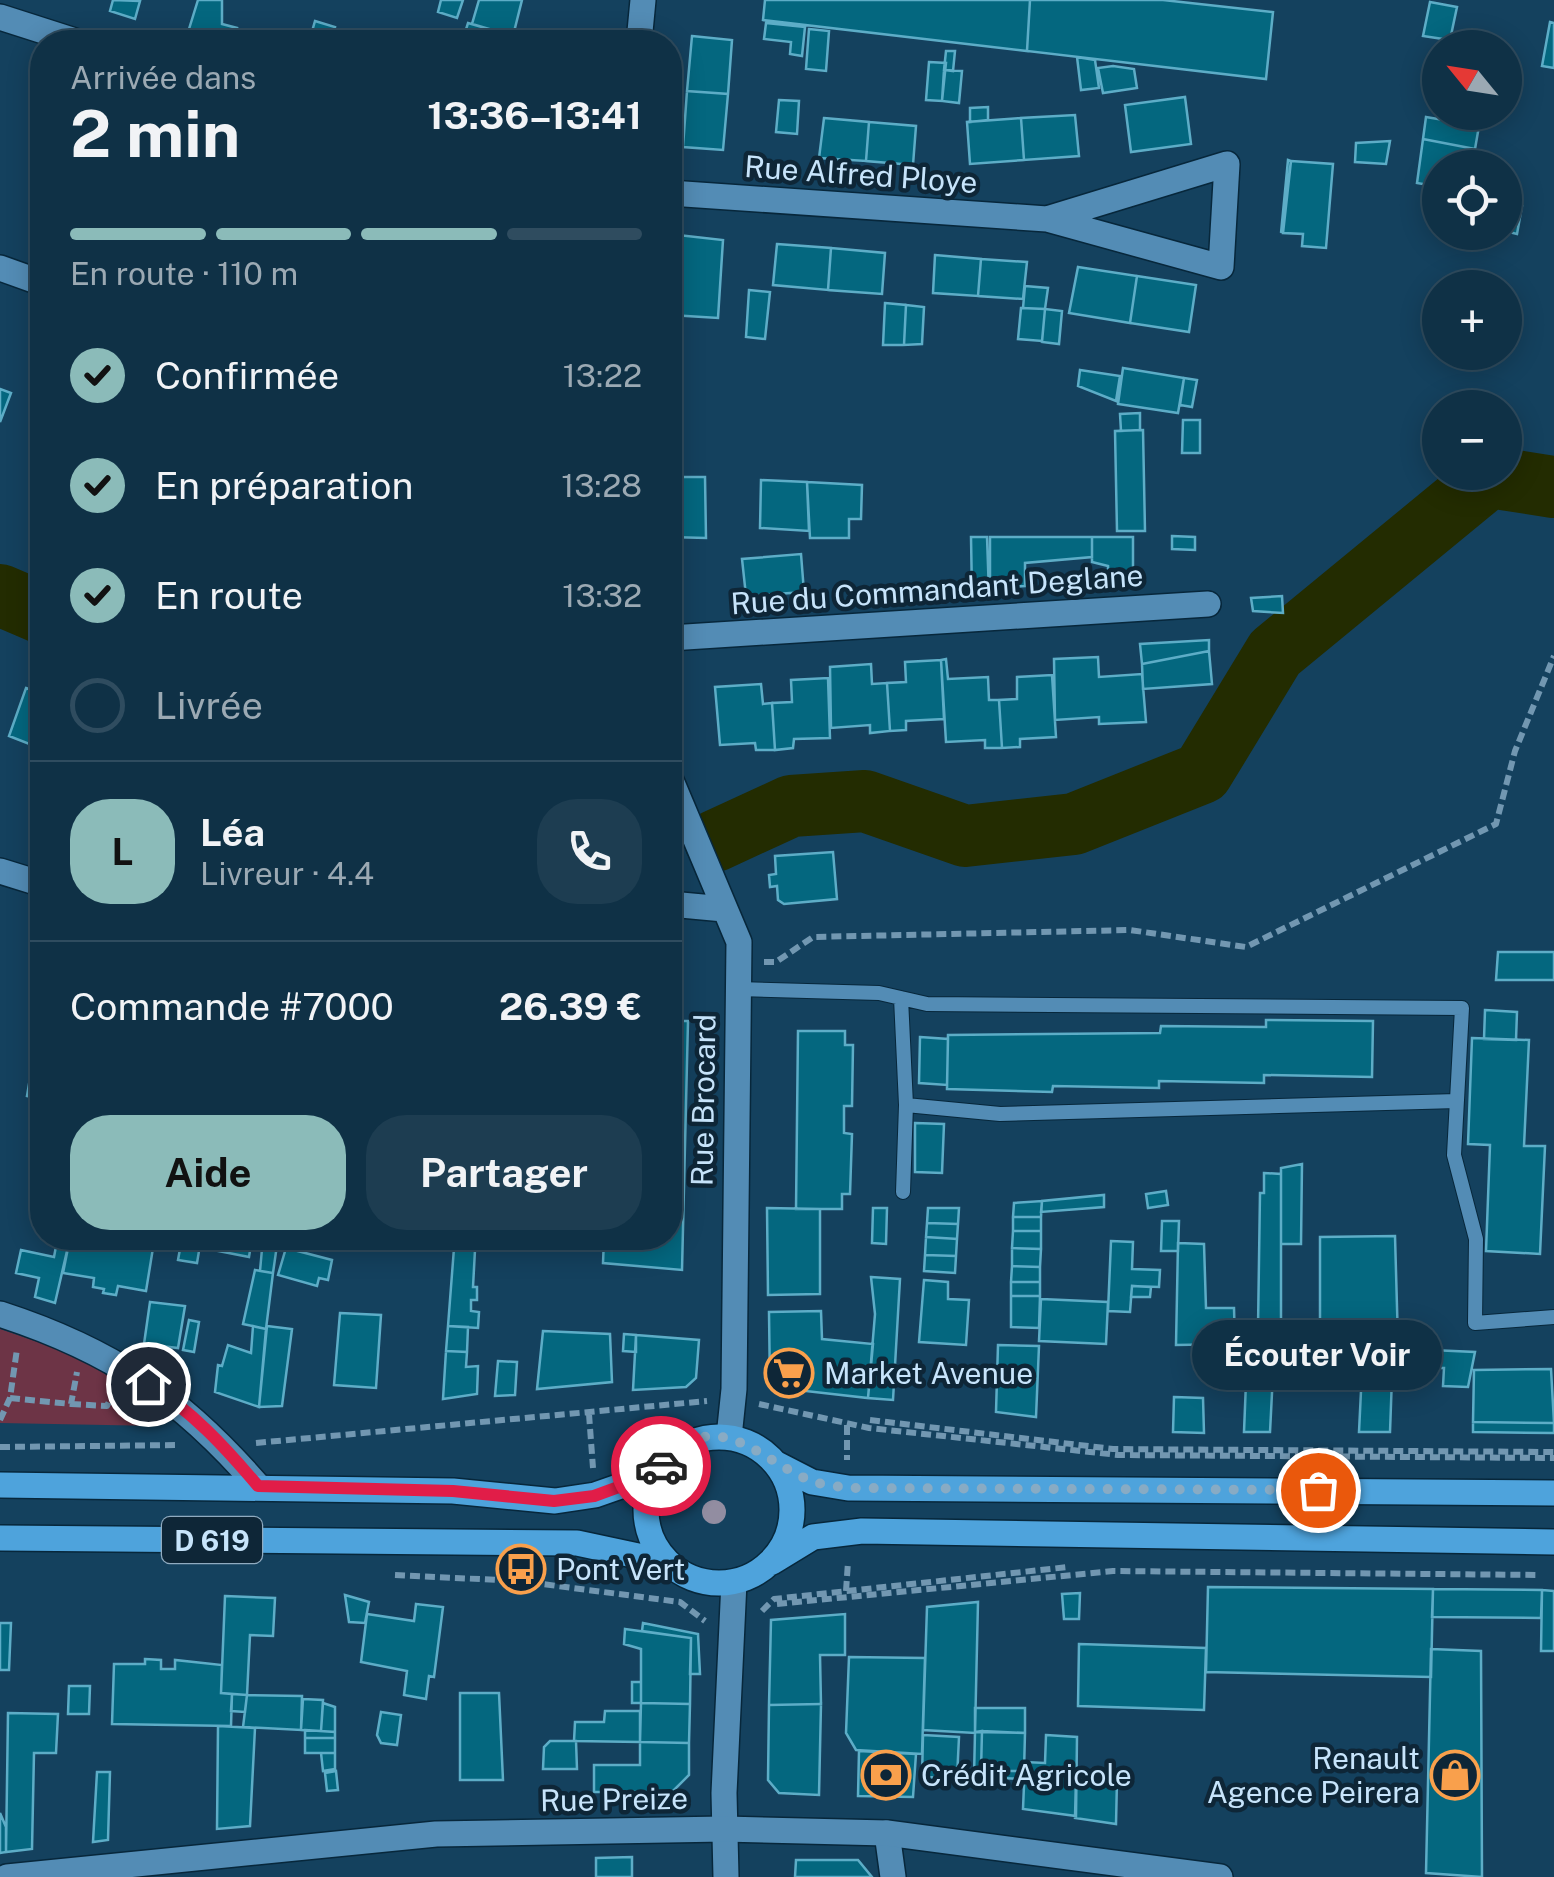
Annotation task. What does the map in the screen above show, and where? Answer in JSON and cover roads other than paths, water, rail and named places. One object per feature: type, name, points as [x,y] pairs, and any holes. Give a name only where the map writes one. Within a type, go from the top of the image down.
[{"type":"main road","points":[[772,1562],[784,1544],[792,1502],[787,1481],[762,1450],[728,1437],[686,1444],[654,1474],[645,1504],[646,1520],[666,1562],[686,1576],[710,1584],[734,1582],[772,1562],[813,1537],[862,1531],[1554,1542]]},
{"type":"main road","points":[[775,1463],[812,1482],[848,1488],[1554,1493]]},
{"type":"main road","name":"D 619","points":[[0,1485],[453,1491],[554,1501],[594,1496],[654,1474]]},
{"type":"main road","name":"D 619","points":[[0,1538],[577,1543],[666,1562]]},
{"type":"street","points":[[640,30],[643,0]]},
{"type":"street","points":[[0,18],[39,30]]},
{"type":"street","name":"Rue Alfred Ploye","points":[[682,194],[1047,219],[1221,267],[1228,164],[1047,219]]},
{"type":"street","points":[[0,268],[30,279]]},
{"type":"street","name":"Rue du Commandant Deglane","points":[[682,637],[1208,604]]},
{"type":"street","name":"Rue Brocard","points":[[682,807],[739,942],[734,1400],[728,1437]]},
{"type":"street","points":[[0,871],[30,880]]},
{"type":"street","points":[[682,905],[724,909]]},
{"type":"street","points":[[5,1316],[70,1337],[174,1399],[258,1486]]},
{"type":"street","points":[[726,1877],[724,1829],[734,1582]]},
{"type":"street","name":"Rue Preize","points":[[8,1877],[436,1834],[724,1829],[887,1833],[1220,1877]]},
{"type":"street","points":[[887,1833],[893,1877]]},
{"type":"lane","points":[[738,989],[879,993],[927,1004],[1462,1008],[1454,1154],[1476,1239],[1475,1323],[1554,1316]]},
{"type":"lane","points":[[901,998],[906,1105],[903,1192]]},
{"type":"lane","points":[[906,1105],[1000,1114],[1457,1101]]},
{"type":"waterway","points":[[715,841],[791,806],[865,801],[965,836],[1074,824],[1202,773],[1275,653],[1489,477],[1554,487]]},
{"type":"waterway","points":[[0,595],[30,608]]},
{"type":"place","name":"Market Avenue","points":[[789,1373]]},
{"type":"place","name":"Écouter Voir","points":[[1318,1490]]},
{"type":"place","name":"Pont Vert","points":[[521,1569]]},
{"type":"place","name":"Crédit Agricole","points":[[886,1775]]},
{"type":"place","name":"Renault Agence Peirera","points":[[1455,1775]]}]
